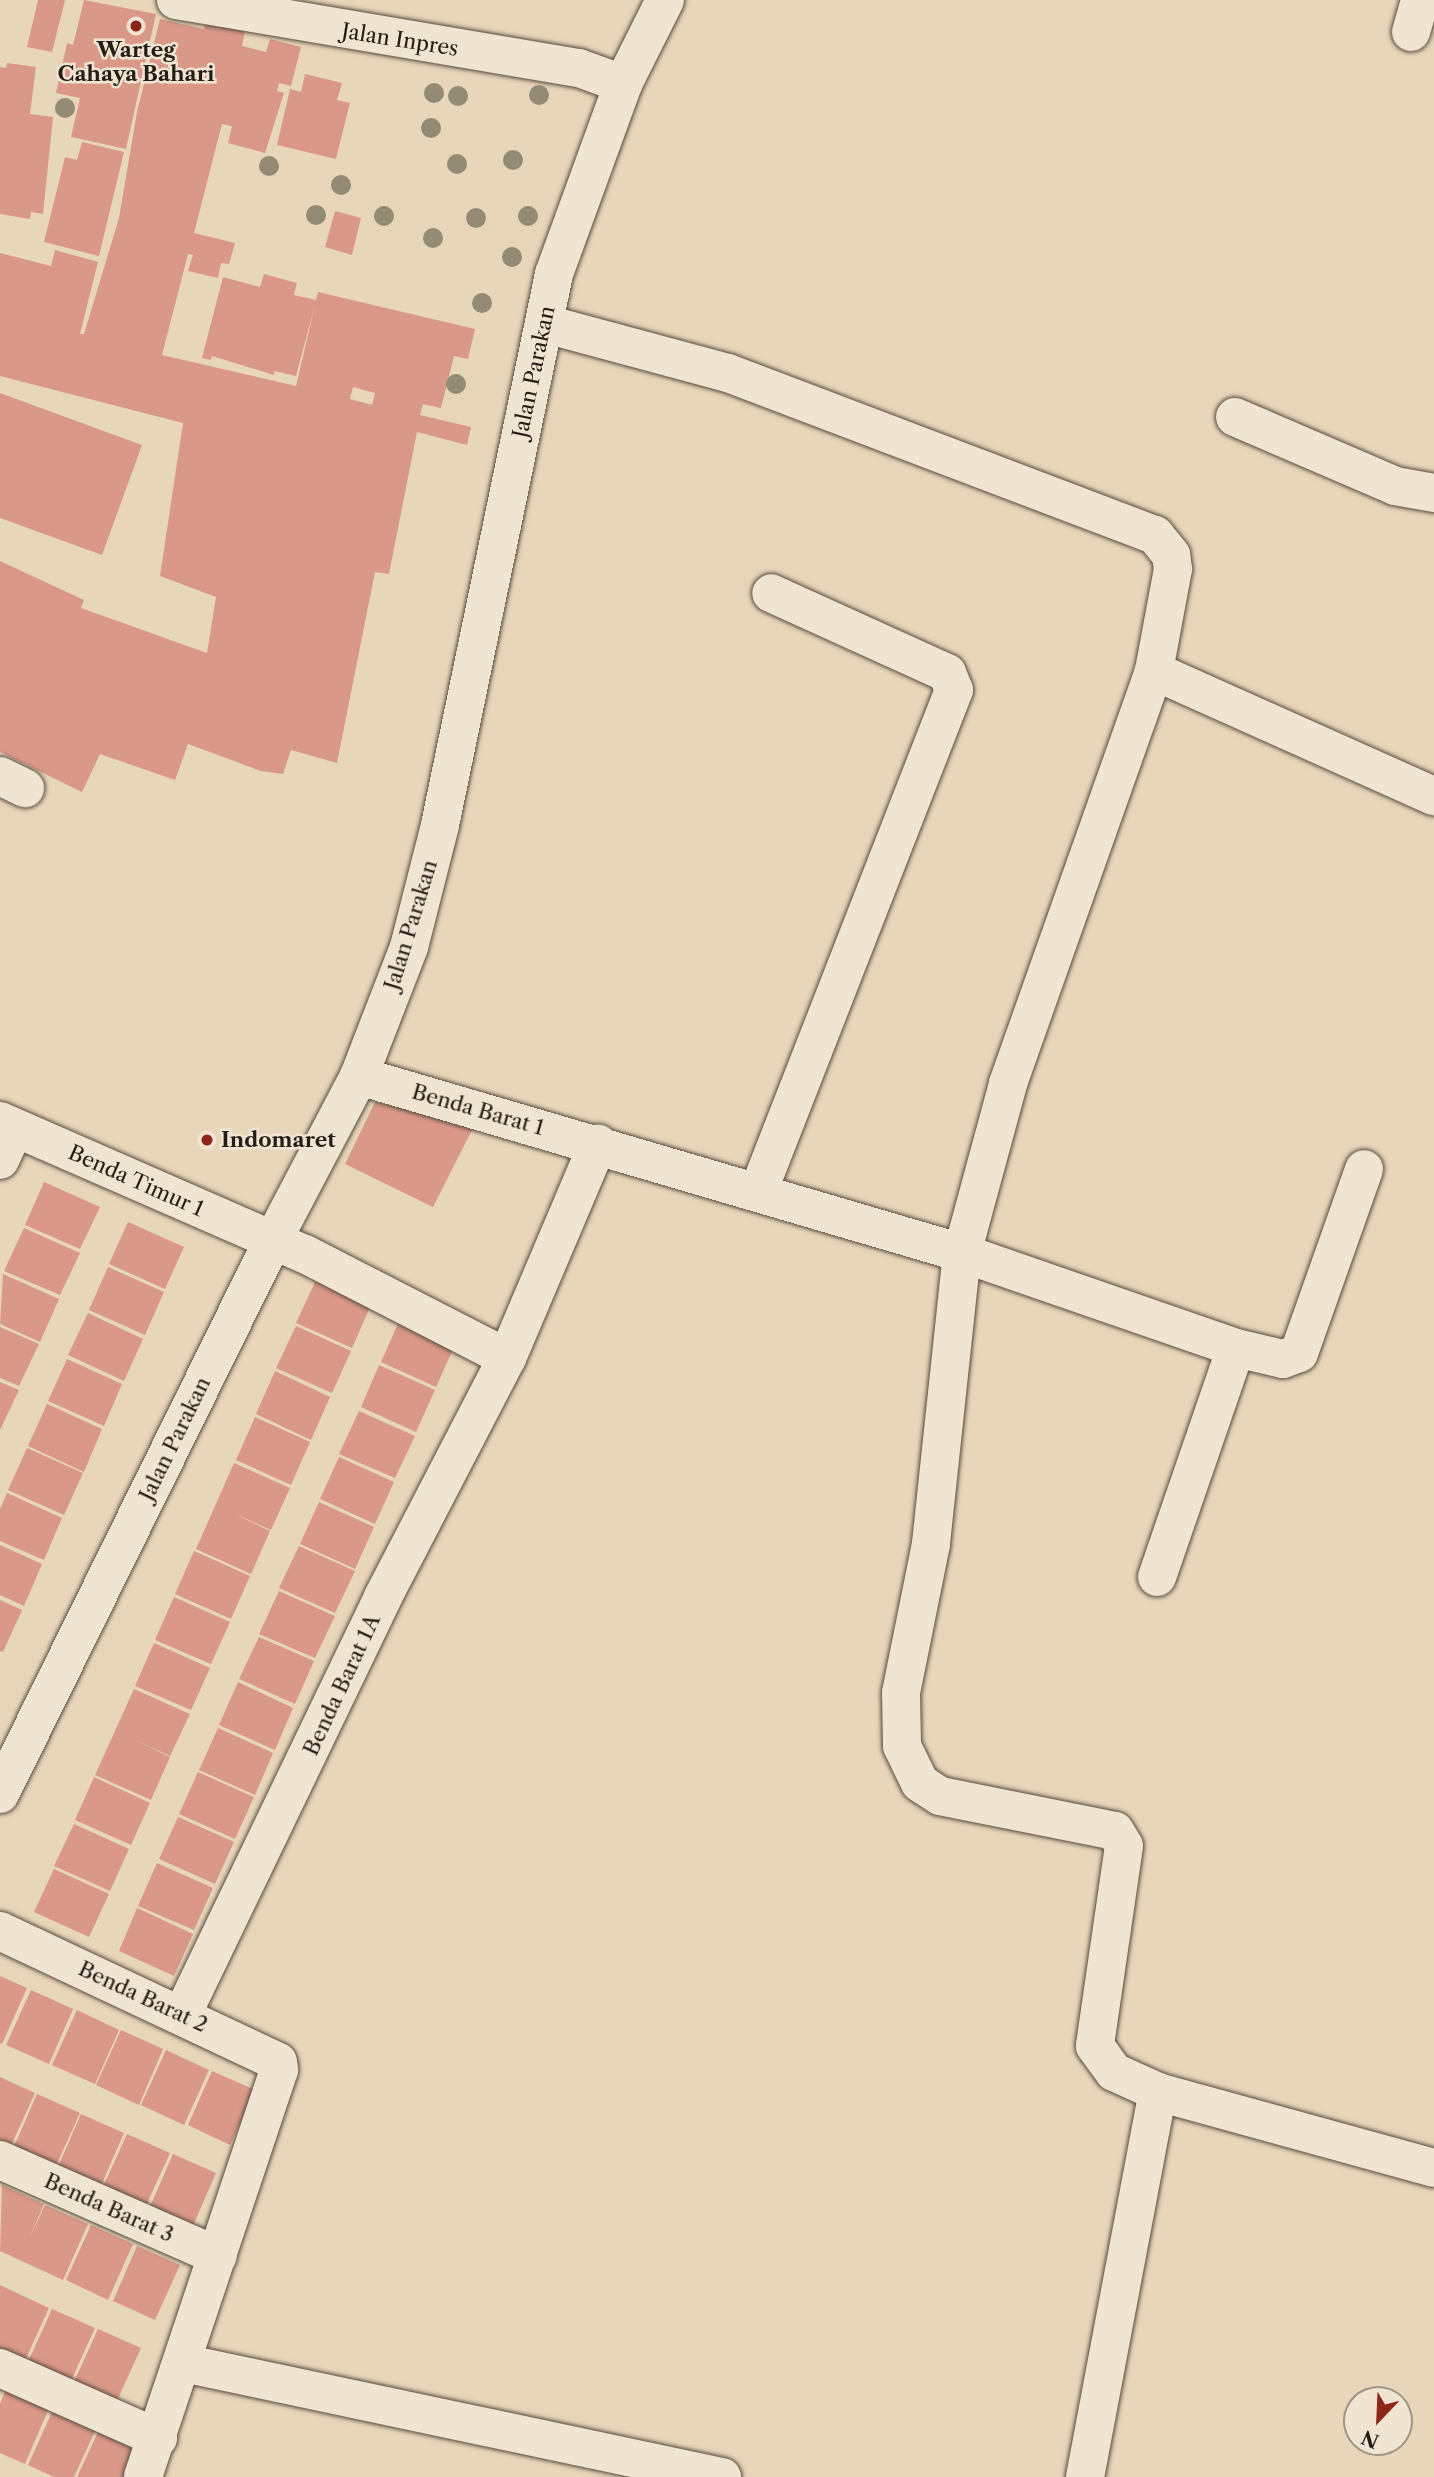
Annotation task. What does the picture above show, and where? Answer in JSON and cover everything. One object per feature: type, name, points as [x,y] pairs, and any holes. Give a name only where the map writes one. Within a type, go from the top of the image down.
[{"type":"street","name":"Jalan Inpres","points":[[177,0],[579,68],[622,84]]},
{"type":"street","name":"Jalan Parakan","points":[[0,1794],[273,1240],[359,1076],[409,947],[440,825],[554,274],[622,84],[665,0]]},
{"type":"street","points":[[545,324],[728,373],[1154,535],[1165,544],[1173,569],[1154,671],[1008,1084],[962,1253],[931,1544],[901,1693],[902,1746],[920,1783],[940,1796],[1115,1831],[1124,1846],[1095,2046],[1114,2072],[1158,2092],[1434,2168]]},
{"type":"street","points":[[1235,417],[1395,486],[1434,493]]},
{"type":"street","points":[[758,1192],[954,690],[947,673],[771,593]]},
{"type":"street","points":[[1154,671],[1434,796]]},
{"type":"street","name":"Benda Barat 1","points":[[359,1076],[962,1253],[1236,1348],[1283,1359],[1299,1353],[1364,1170]]},
{"type":"street","name":"Benda Timur 1","points":[[5,1136],[273,1240]]},
{"type":"street","name":"Benda Barat 1A","points":[[182,2015],[383,1597],[508,1358],[598,1144]]},
{"type":"street","points":[[273,1240],[508,1358]]},
{"type":"street","points":[[1157,1577],[1236,1348]]},
{"type":"street","name":"Benda Barat 2","points":[[0,1931],[276,2060],[279,2070],[218,2256]]},
{"type":"street","points":[[1085,2477],[1158,2092]]},
{"type":"street","name":"Benda Barat 3","points":[[0,2160],[218,2256]]},
{"type":"street","points":[[143,2477],[218,2256]]},
{"type":"street","points":[[183,2363],[722,2477]]},
{"type":"street","points":[[0,2368],[158,2438]]},
{"type":"building","points":[[38,0],[65,0],[52,52],[27,47]]},
{"type":"building","points":[[84,0],[156,14],[126,149],[71,137],[80,98],[56,93],[67,43],[73,45]]},
{"type":"building","points":[[206,18],[246,26],[242,46],[266,52],[270,39],[301,47],[291,86],[279,83],[277,91],[284,93],[265,153],[228,143],[232,126],[222,124],[194,233],[235,243],[229,264],[221,263],[218,278],[188,271],[193,255],[188,254],[162,355],[296,386],[315,305],[296,376],[274,371],[274,375],[212,356],[211,360],[202,358],[223,277],[260,287],[264,274],[297,283],[294,295],[316,300],[318,292],[475,329],[468,359],[454,356],[441,408],[423,404],[420,415],[471,427],[467,445],[417,432],[389,574],[375,572],[337,763],[291,750],[283,774],[261,771],[188,744],[175,780],[100,754],[82,792],[0,752],[0,561],[84,600],[81,608],[207,653],[216,597],[160,576],[183,423],[0,376],[0,253],[51,266],[55,250],[98,262],[80,334],[84,334],[119,218],[137,112],[160,19],[204,29]],"holes":[[[353,387],[375,393],[372,405],[350,399]]]},
{"type":"building","points":[[7,63],[36,67],[30,114],[53,117],[43,214],[31,212],[30,219],[0,214],[0,67],[6,68]]},
{"type":"building","points":[[305,74],[342,83],[337,100],[350,103],[336,159],[277,145],[290,89],[301,92]]},
{"type":"building","points":[[82,142],[124,152],[99,256],[44,242],[65,157],[77,160]]},
{"type":"building","points":[[335,211],[361,218],[352,255],[325,247]]},
{"type":"building","points":[[0,393],[142,445],[102,555],[0,518]]},
{"type":"building","points":[[375,1102],[474,1126],[433,1207],[345,1164]]},
{"type":"building","points":[[44,1182],[100,1207],[80,1249],[25,1225]]},
{"type":"building","points":[[128,1222],[184,1247],[165,1289],[109,1264]]},
{"type":"building","points":[[24,1228],[80,1253],[60,1295],[4,1271]]},
{"type":"building","points":[[108,1267],[164,1292],[145,1335],[89,1310]]},
{"type":"building","points":[[3,1274],[59,1299],[40,1342],[0,1324]]},
{"type":"building","points":[[316,1280],[371,1305],[352,1348],[296,1323]]},
{"type":"building","points":[[88,1313],[143,1339],[124,1381],[68,1355]]},
{"type":"building","points":[[400,1319],[455,1345],[436,1387],[381,1362]]},
{"type":"building","points":[[296,1326],[351,1351],[332,1393],[276,1368]]},
{"type":"building","points":[[0,1327],[39,1344],[19,1386],[0,1378]]},
{"type":"building","points":[[67,1359],[122,1384],[104,1426],[48,1401]]},
{"type":"building","points":[[379,1365],[435,1390],[416,1432],[361,1407]]},
{"type":"building","points":[[275,1371],[330,1397],[311,1440],[256,1414]]},
{"type":"building","points":[[0,1382],[19,1390],[0,1430]]},
{"type":"building","points":[[47,1404],[102,1429],[84,1472],[28,1446]]},
{"type":"building","points":[[359,1411],[415,1436],[395,1478],[339,1454]]},
{"type":"building","points":[[255,1417],[310,1442],[291,1485],[236,1460]]},
{"type":"building","points":[[27,1448],[83,1473],[64,1515],[8,1490]]},
{"type":"building","points":[[339,1457],[394,1482],[375,1524],[320,1499]]},
{"type":"building","points":[[234,1463],[290,1488],[271,1530],[235,1514],[270,1531],[251,1574],[196,1549]]},
{"type":"building","points":[[7,1493],[62,1518],[44,1560],[0,1541],[0,1509]]},
{"type":"building","points":[[319,1502],[374,1527],[355,1569],[300,1544]]},
{"type":"building","points":[[0,1545],[42,1564],[24,1606],[0,1595]]},
{"type":"building","points":[[299,1546],[355,1571],[335,1613],[279,1588]]},
{"type":"building","points":[[194,1551],[250,1576],[231,1619],[175,1594]]},
{"type":"building","points":[[279,1591],[335,1616],[315,1658],[259,1634]]},
{"type":"building","points":[[174,1597],[230,1622],[211,1664],[155,1640]]},
{"type":"building","points":[[0,1600],[22,1610],[3,1652],[0,1651]]},
{"type":"building","points":[[259,1637],[314,1661],[295,1704],[239,1679]]},
{"type":"building","points":[[154,1643],[210,1668],[191,1710],[135,1686]]},
{"type":"building","points":[[238,1682],[293,1708],[275,1750],[219,1725]]},
{"type":"building","points":[[134,1689],[190,1714],[170,1756],[135,1740],[170,1757],[151,1800],[95,1775]]},
{"type":"building","points":[[218,1728],[273,1753],[255,1795],[199,1770]]},
{"type":"building","points":[[198,1772],[254,1797],[235,1839],[179,1814]]},
{"type":"building","points":[[94,1777],[150,1803],[131,1845],[75,1820]]},
{"type":"building","points":[[178,1817],[234,1842],[215,1884],[159,1859]]},
{"type":"building","points":[[74,1824],[129,1849],[110,1891],[54,1866]]},
{"type":"building","points":[[157,1863],[213,1888],[194,1930],[138,1906]]},
{"type":"building","points":[[54,1869],[109,1894],[89,1937],[34,1912]]},
{"type":"building","points":[[137,1908],[193,1934],[174,1976],[119,1951]]},
{"type":"building","points":[[0,1976],[27,1988],[2,2044],[0,2043]]},
{"type":"building","points":[[31,1990],[73,2009],[49,2064],[6,2045]]},
{"type":"building","points":[[77,2010],[119,2030],[95,2084],[52,2065]]},
{"type":"building","points":[[121,2030],[163,2049],[139,2105],[96,2085]]},
{"type":"building","points":[[166,2050],[209,2070],[184,2125],[141,2105]]},
{"type":"building","points":[[212,2071],[255,2090],[230,2145],[188,2125]]},
{"type":"building","points":[[0,2077],[35,2093],[10,2148],[0,2144]]},
{"type":"building","points":[[37,2094],[80,2113],[55,2168],[13,2149]]},
{"type":"building","points":[[81,2114],[124,2133],[100,2188],[57,2169]]},
{"type":"building","points":[[127,2134],[170,2153],[145,2208],[102,2189]]},
{"type":"building","points":[[173,2154],[216,2173],[192,2228],[149,2209]]},
{"type":"building","points":[[2,2185],[44,2204],[29,2239],[45,2205],[88,2224],[63,2280],[0,2251]]},
{"type":"building","points":[[91,2225],[133,2244],[108,2300],[66,2280]]},
{"type":"building","points":[[137,2246],[180,2265],[155,2320],[113,2301]]},
{"type":"building","points":[[0,2285],[49,2308],[24,2363],[0,2352]]},
{"type":"building","points":[[52,2309],[95,2328],[70,2383],[27,2364]]},
{"type":"building","points":[[98,2329],[141,2348],[116,2403],[73,2384]]},
{"type":"building","points":[[6,2389],[49,2408],[25,2464],[0,2453],[0,2404]]},
{"type":"building","points":[[53,2410],[96,2429],[74,2477],[54,2477],[28,2465]]},
{"type":"building","points":[[99,2430],[142,2449],[129,2477],[77,2477]]},
{"type":"place","name":"Warteg Cahaya Bahari","points":[[136,26]]},
{"type":"place","name":"Indomaret","points":[[207,1140]]}]
